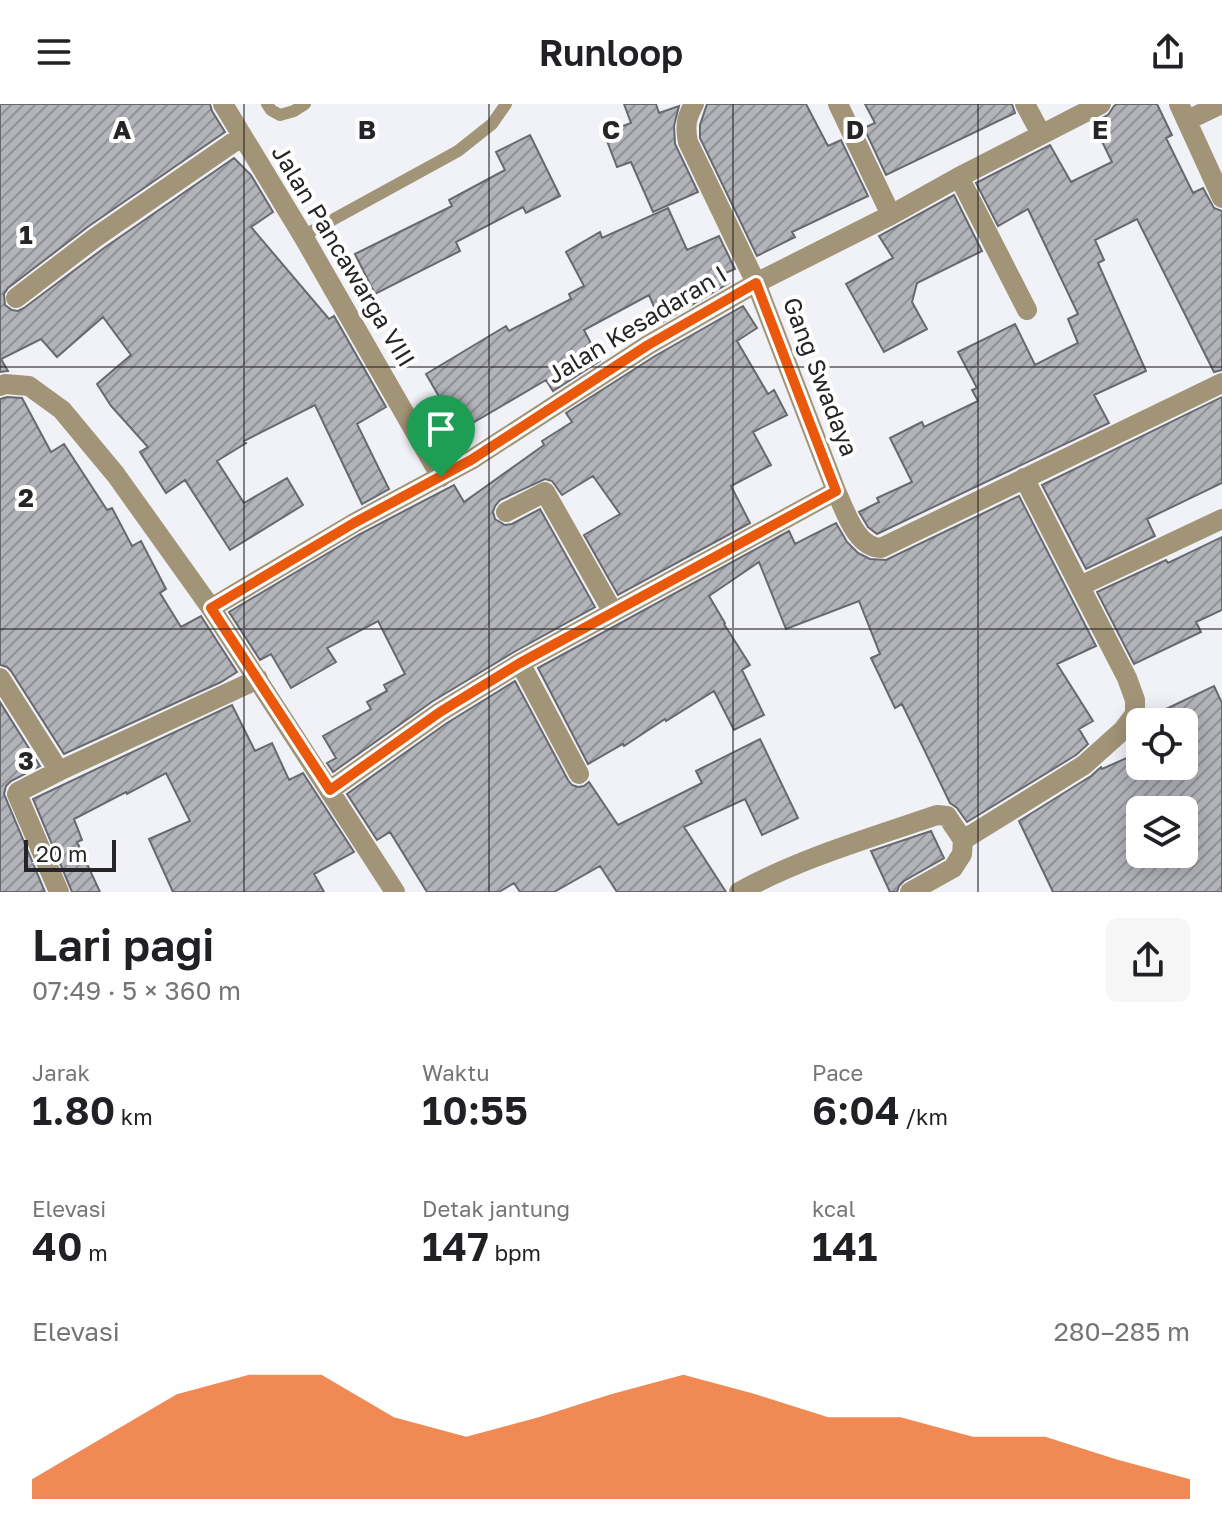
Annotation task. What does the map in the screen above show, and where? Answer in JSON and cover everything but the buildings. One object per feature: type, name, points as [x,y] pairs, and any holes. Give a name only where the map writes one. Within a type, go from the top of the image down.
[{"type":"street","name":"Jalan Pancawarga VIII","points":[[223,104],[303,236],[441,477]]},
{"type":"street","name":"Gang Swadaya","points":[[694,104],[687,116],[685,129],[688,142],[756,283],[836,491],[862,538],[874,548],[881,548],[1024,478]]},
{"type":"street","points":[[838,104],[891,215]]},
{"type":"street","points":[[1025,104],[1041,134]]},
{"type":"street","name":"Jalan Kesadaran I","points":[[211,608],[354,523],[441,477],[648,345],[756,283],[1101,104]]},
{"type":"street","points":[[1221,104],[1184,112],[1222,198]]},
{"type":"street","points":[[16,298],[241,137]]},
{"type":"street","points":[[959,177],[1027,310]]},
{"type":"street","points":[[963,840],[1084,765],[1123,730],[1135,714],[1135,700],[1127,678],[1024,478],[1222,383]]},
{"type":"street","points":[[2,385],[29,386],[62,410],[116,475],[211,608],[395,892]]},
{"type":"street","points":[[330,790],[440,712],[520,663],[836,491]]},
{"type":"street","points":[[506,512],[545,492],[613,612]]},
{"type":"street","points":[[1080,586],[1222,519]]},
{"type":"street","points":[[520,663],[579,774]]},
{"type":"street","points":[[0,678],[59,771]]},
{"type":"street","points":[[59,892],[18,792],[258,679]]},
{"type":"street","points":[[0,717],[20,708]]},
{"type":"street","points":[[739,892],[816,857],[937,815],[947,816],[963,840],[962,854],[953,868],[910,892]]},
{"type":"lane","points":[[267,104],[280,115],[305,104]]},
{"type":"lane","points":[[303,236],[458,151],[492,124],[506,104]]},
{"type":"route","points":[[756,283],[836,491],[520,663],[440,712],[330,790],[211,608],[354,523],[441,477],[648,345],[756,283]]}]
